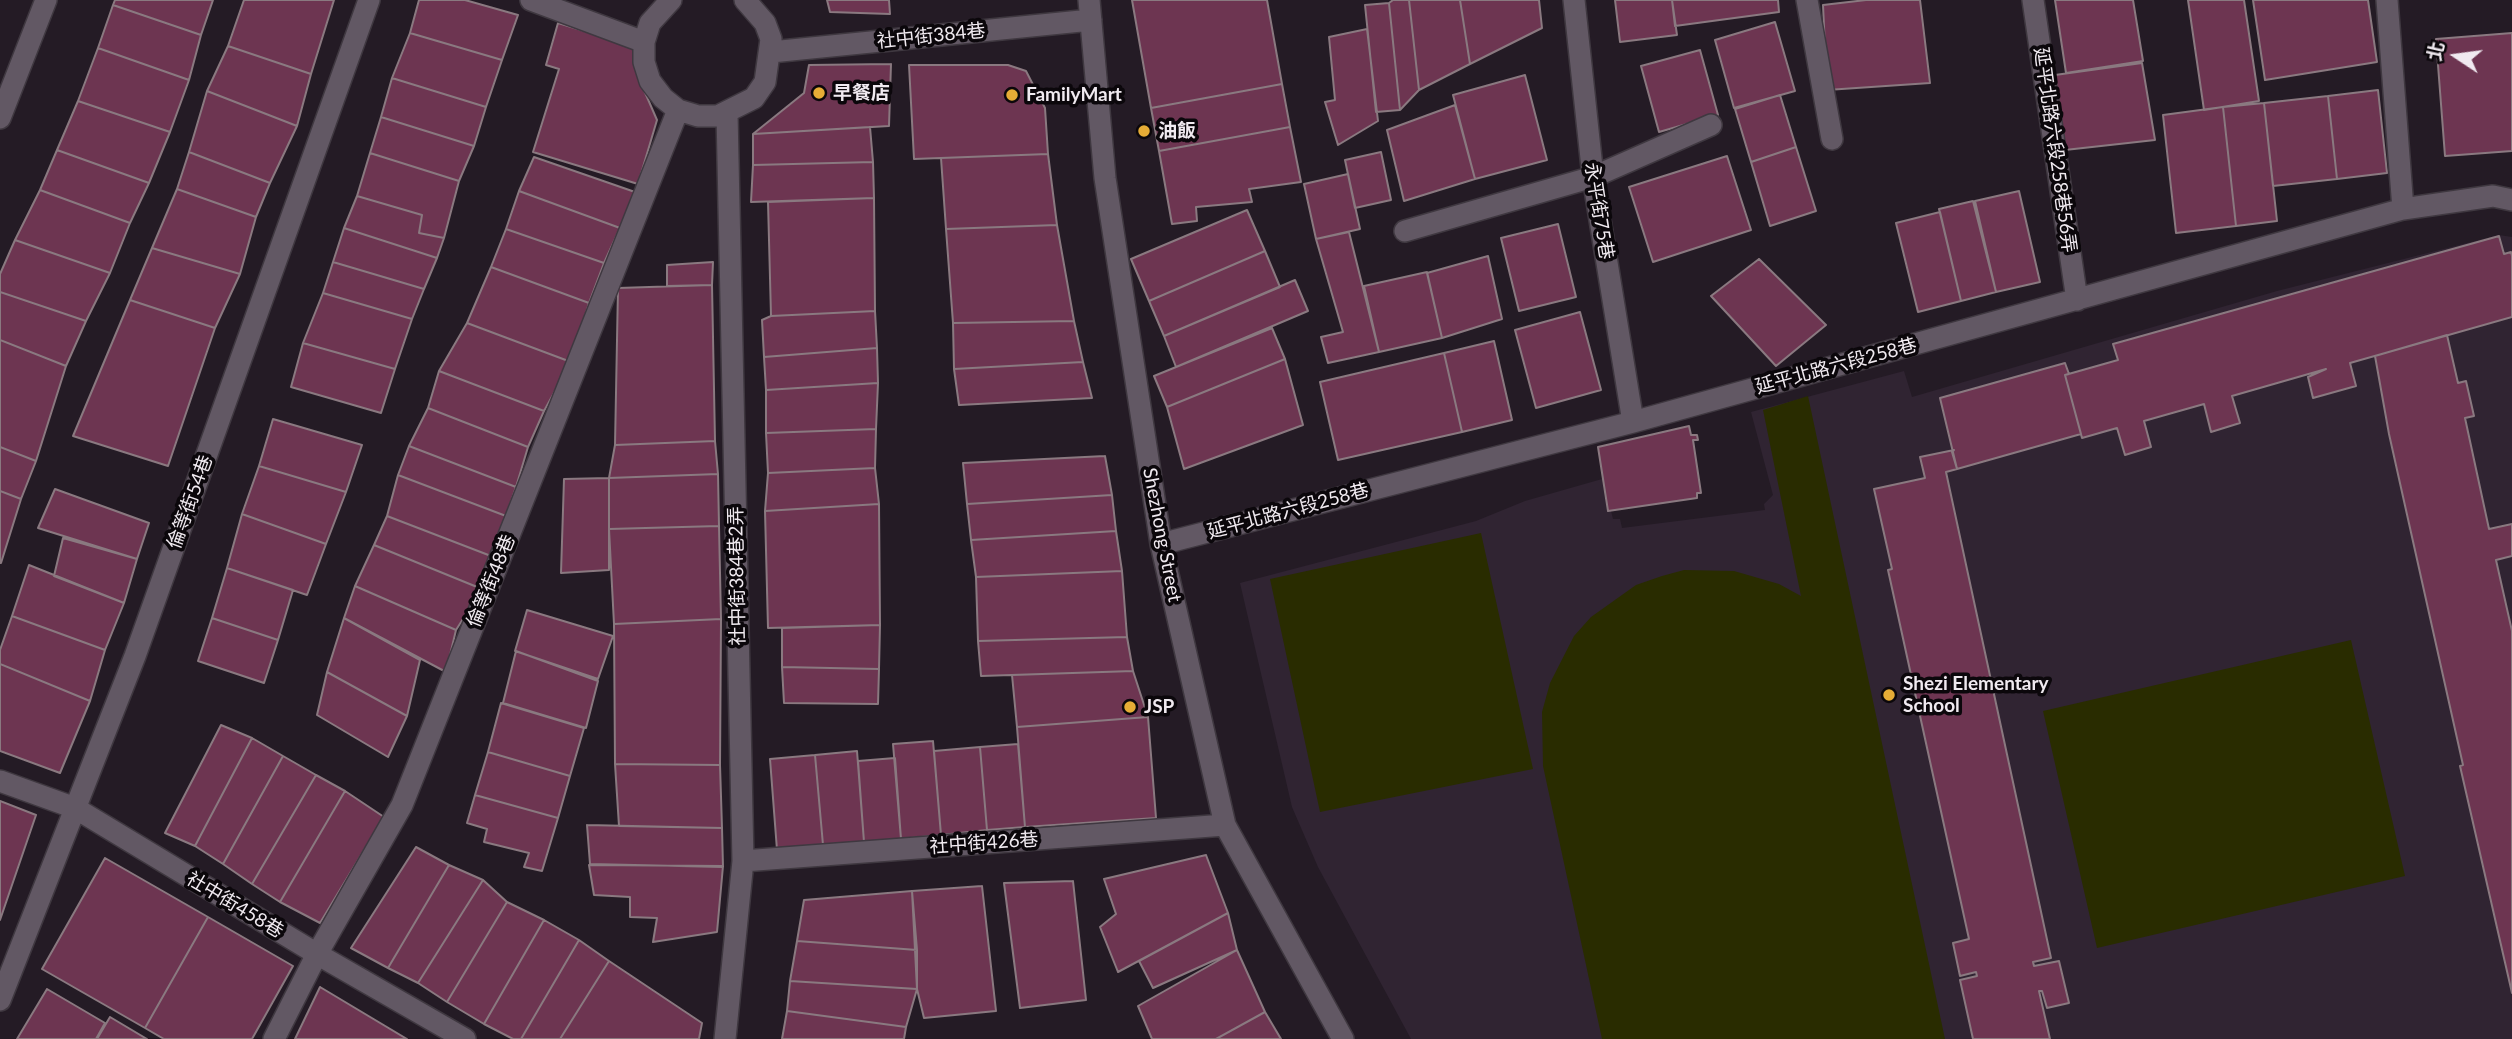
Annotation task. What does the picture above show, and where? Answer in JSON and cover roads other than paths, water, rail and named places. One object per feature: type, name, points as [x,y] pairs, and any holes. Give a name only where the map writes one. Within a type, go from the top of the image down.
[{"type":"street","points":[[0,118],[46,0]]},
{"type":"street","name":"倫等街54巷","points":[[0,1000],[135,656],[369,0]]},
{"type":"street","points":[[531,0],[644,42]]},
{"type":"street","points":[[671,0],[650,23],[644,42],[644,62],[650,82],[663,98],[678,110],[698,116],[727,113],[754,98],[765,82],[771,39],[765,23],[745,0]]},
{"type":"street","name":"永平街75巷","points":[[1574,0],[1593,177],[1633,422]]},
{"type":"street","points":[[1807,0],[1832,139]]},
{"type":"street","name":"延平北路六段258巷56弄","points":[[2033,0],[2077,300]]},
{"type":"street","points":[[2387,0],[2403,209]]},
{"type":"street","name":"社中街384巷","points":[[771,52],[1090,10]]},
{"type":"street","name":"Shezhong Street","points":[[1090,10],[1105,178],[1161,544],[1226,825],[1343,1039]]},
{"type":"street","name":"倫等街48巷","points":[[274,1039],[317,954],[402,805],[678,110]]},
{"type":"street","name":"社中街384巷2弄","points":[[725,1039],[743,861],[727,113]]},
{"type":"street","points":[[1405,231],[1593,177],[1711,125]]},
{"type":"street","name":"延平北路六段258巷","points":[[1161,544],[1633,422],[2403,209],[2493,196],[2512,200]]},
{"type":"street","name":"社中街458巷","points":[[0,781],[75,808],[317,954],[465,1039]]},
{"type":"street","name":"社中街426巷","points":[[743,861],[1226,825]]},
{"type":"place","name":"早餐店","points":[[819,93]]},
{"type":"place","name":"FamilyMart","points":[[1012,95]]},
{"type":"place","name":"油飯","points":[[1144,131]]},
{"type":"place","name":"Shezi Elementary School","points":[[1889,695]]},
{"type":"place","name":"JSP","points":[[1130,707]]}]
